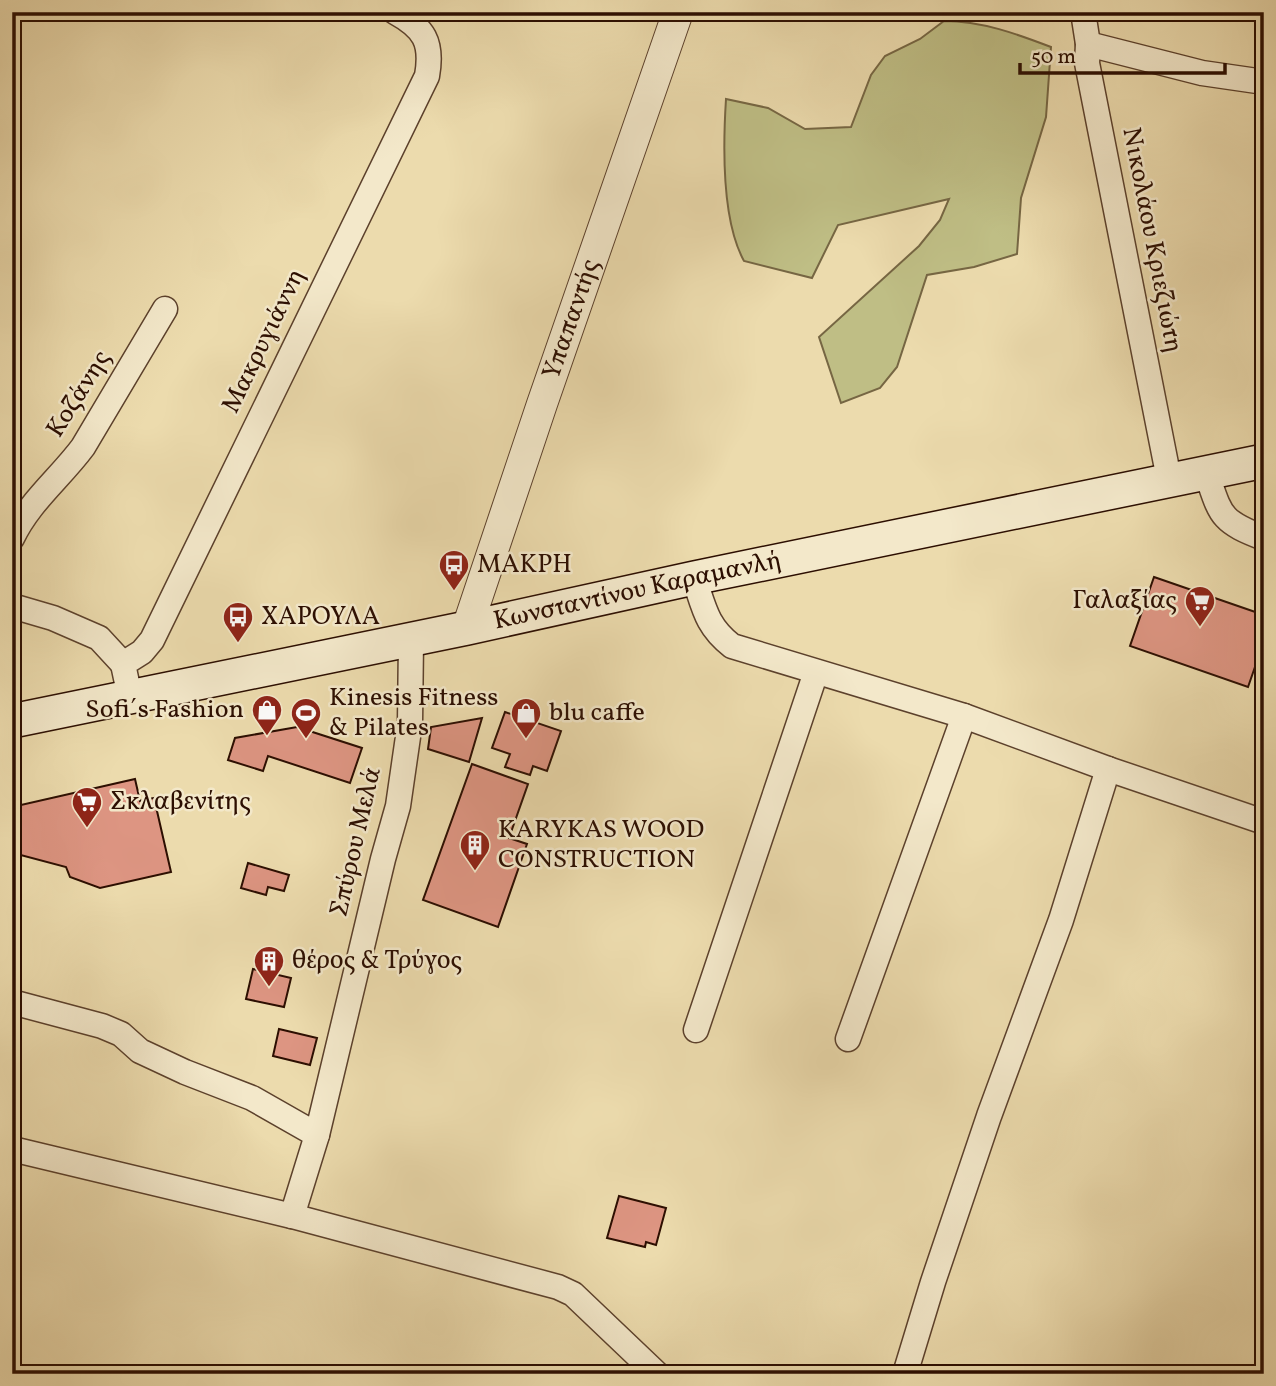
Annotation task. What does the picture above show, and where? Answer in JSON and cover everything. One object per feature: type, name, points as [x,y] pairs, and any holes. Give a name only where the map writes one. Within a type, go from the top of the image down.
[{"type":"main road","name":"Κωνσταντίνου Καραμανλή","points":[[12,721],[1264,461]]},
{"type":"street","name":"Μακρυγιάννη","points":[[123,664],[142,652],[152,640],[427,76],[430,59],[421,30],[395,12]]},
{"type":"street","name":"Υπαπαντής","points":[[467,628],[678,12]]},
{"type":"street","name":"Νικολάου Κριεζιώτη","points":[[1083,12],[1088,44],[1087,63],[1169,479]]},
{"type":"street","points":[[1088,44],[1202,73],[1264,82]]},
{"type":"street","name":"Κοζάνης","points":[[12,538],[21,519],[83,447],[165,309]]},
{"type":"street","points":[[1206,472],[1220,514],[1235,525],[1264,538]]},
{"type":"street","points":[[694,578],[708,622],[717,635],[732,646],[964,716],[1264,822]]},
{"type":"street","points":[[12,606],[53,618],[99,638],[123,664],[130,696]]},
{"type":"street","name":"Σπύρου Μελά","points":[[292,1216],[317,1135],[398,806],[410,723],[411,640]]},
{"type":"street","points":[[696,1030],[816,672]]},
{"type":"street","points":[[848,1039],[964,716]]},
{"type":"street","points":[[905,1374],[933,1282],[989,1116],[1060,920],[1108,769]]},
{"type":"street","points":[[12,1002],[102,1026],[121,1034],[141,1051],[185,1072],[252,1098],[317,1135]]},
{"type":"street","points":[[12,1149],[292,1216],[558,1287],[573,1294],[657,1374]]},
{"type":"shaded area","points":[[944,21],[986,26],[1051,47],[1046,117],[1021,198],[1017,254],[974,267],[927,275],[897,367],[880,388],[841,403],[819,337],[919,246],[940,220],[949,199],[838,225],[812,278],[744,261],[736,244],[727,204],[724,160],[726,99],[768,108],[805,129],[851,127],[871,75],[885,56],[920,39]]},
{"type":"building","name":"Γαλαξίας","points":[[1154,577],[1264,615],[1264,641],[1248,687],[1130,646]]},
{"type":"building","name":"blu caffe","points":[[505,712],[561,731],[547,771],[533,766],[530,775],[505,767],[510,754],[492,748]]},
{"type":"building","points":[[482,718],[469,762],[428,749],[431,727]]},
{"type":"building","points":[[297,727],[362,748],[350,783],[268,756],[263,771],[228,760],[235,738]]},
{"type":"building","name":"KARYKAS WOOD CONSTRUCTION","points":[[472,764],[528,784],[509,838],[527,844],[498,927],[423,900]]},
{"type":"building","name":"Σκλαβενίτης","points":[[135,779],[140,801],[154,798],[171,872],[100,888],[70,877],[66,867],[13,853],[12,807]]},
{"type":"building","points":[[248,863],[289,875],[284,891],[268,887],[266,895],[241,888]]},
{"type":"building","name":"θέρος & Τρύγος","points":[[253,969],[291,978],[284,1007],[246,999]]},
{"type":"building","points":[[279,1029],[317,1038],[310,1065],[273,1056]]},
{"type":"building","points":[[619,1196],[666,1208],[656,1245],[646,1242],[645,1247],[607,1238]]},
{"type":"place","name":"ΜΑΚΡΗ","points":[[454,592]]},
{"type":"place","name":"Γαλαξίας","points":[[1200,628]]},
{"type":"place","name":"ΧΑΡΟΥΛΑ","points":[[238,644]]},
{"type":"place","name":"Sofi´s Fashion","points":[[267,737]]},
{"type":"place","name":"Kinesis Fitness & Pilates","points":[[306,740]]},
{"type":"place","name":"blu caffe","points":[[526,740]]},
{"type":"place","name":"Σκλαβενίτης","points":[[87,829]]},
{"type":"place","name":"KARYKAS WOOD CONSTRUCTION","points":[[475,872]]},
{"type":"place","name":"θέρος & Τρύγος","points":[[269,988]]}]
